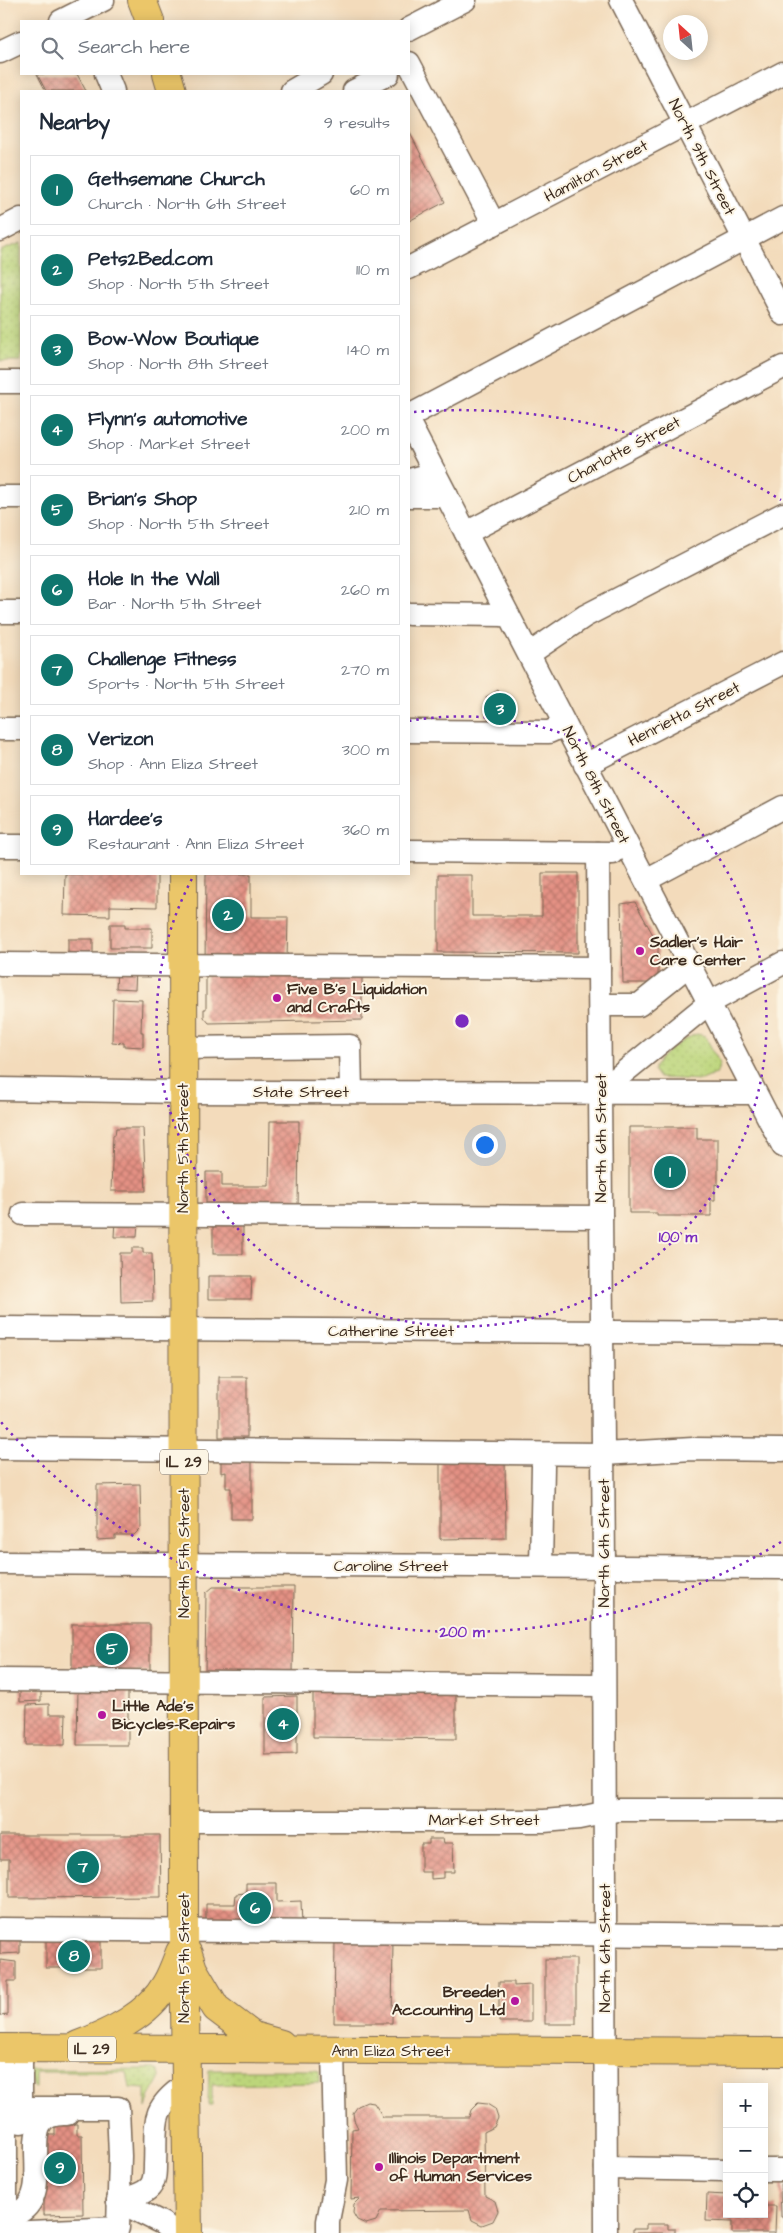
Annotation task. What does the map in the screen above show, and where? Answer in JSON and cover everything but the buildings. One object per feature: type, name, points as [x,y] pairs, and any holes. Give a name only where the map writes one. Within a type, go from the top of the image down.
[{"type":"main road","points":[[141,0],[144,20]]},
{"type":"main road","points":[[141,0],[150,20]]},
{"type":"main road","points":[[156,75],[159,90]]},
{"type":"main road","points":[[168,75],[172,90]]},
{"type":"main road","name":"North 5th Street","points":[[183,875],[184,2050],[188,2233]]},
{"type":"main road","points":[[70,2048],[99,2037],[137,2017],[166,1985],[184,1937]]},
{"type":"main road","points":[[184,1937],[193,1969],[216,2008],[253,2036],[301,2050]]},
{"type":"main road","name":"Ann Eliza Street","points":[[9,2049],[783,2052]]},
{"type":"street","points":[[410,28],[465,0]]},
{"type":"street","name":"North 9th Street","points":[[621,0],[783,314]]},
{"type":"street","points":[[0,52],[20,42]]},
{"type":"street","points":[[410,65],[494,224]]},
{"type":"street","name":"Hamilton Street","points":[[410,267],[783,73]]},
{"type":"street","points":[[106,75],[113,90]]},
{"type":"street","points":[[356,90],[386,75]]},
{"type":"street","points":[[294,90],[318,76]]},
{"type":"street","points":[[298,90],[318,76]]},
{"type":"street","points":[[410,415],[783,218]]},
{"type":"street","points":[[0,230],[20,220]]},
{"type":"street","name":"Charlotte Street","points":[[466,533],[783,367]]},
{"type":"street","points":[[0,382],[20,382]]},
{"type":"street","name":"North 8th Street","points":[[410,425],[755,1093],[778,1122],[783,1146]]},
{"type":"street","points":[[410,480],[435,473]]},
{"type":"street","points":[[410,496],[446,496]]},
{"type":"street","points":[[0,497],[20,497]]},
{"type":"street","points":[[529,654],[585,616],[783,514]]},
{"type":"street","points":[[0,612],[20,612]]},
{"type":"street","points":[[410,614],[508,615]]},
{"type":"street","name":"Henrietta Street","points":[[586,765],[783,663]]},
{"type":"street","points":[[410,731],[549,732],[565,725]]},
{"type":"street","points":[[0,729],[20,729]]},
{"type":"street","points":[[646,880],[783,807]]},
{"type":"street","points":[[0,846],[20,846]]},
{"type":"street","points":[[410,851],[631,852]]},
{"type":"street","name":"North 6th Street","points":[[598,853],[604,1566],[606,2233]]},
{"type":"street","points":[[601,1091],[709,1003],[783,963]]},
{"type":"street","points":[[0,964],[599,968]]},
{"type":"street","points":[[600,1006],[639,1005],[689,965]]},
{"type":"street","points":[[183,1048],[350,1046],[351,1092]]},
{"type":"street","name":"State Street","points":[[0,1089],[183,1092],[601,1091],[755,1093]]},
{"type":"street","points":[[23,1214],[601,1217]]},
{"type":"street","name":"Catherine Street","points":[[0,1328],[783,1333]]},
{"type":"street","points":[[0,1448],[603,1454],[693,1449],[783,1450]]},
{"type":"street","points":[[541,1566],[543,1466]]},
{"type":"street","name":"Caroline Street","points":[[0,1563],[783,1568]]},
{"type":"street","points":[[0,1680],[604,1685]]},
{"type":"street","name":"Market Street","points":[[184,1820],[544,1821],[579,1818],[618,1810],[783,1810]]},
{"type":"street","points":[[0,1930],[184,1937],[783,1936]]},
{"type":"street","points":[[9,2049],[12,2224]]},
{"type":"street","points":[[328,2233],[328,2221],[336,2180],[333,2051]]},
{"type":"street","points":[[118,2201],[137,2195],[150,2188],[155,2177],[156,2124],[160,2108],[168,2096],[185,2084]]},
{"type":"street","points":[[9,2107],[118,2108],[120,2156],[118,2228],[12,2224]]},
{"type":"street","points":[[12,2224],[33,2200],[36,2185],[37,2127],[43,2119],[58,2114],[94,2116],[105,2119],[113,2131],[120,2156]]},
{"type":"street","points":[[606,2168],[723,2170]]},
{"type":"street","points":[[768,2170],[783,2170]]},
{"type":"street","points":[[118,2201],[162,2223],[173,2233]]},
{"type":"green space","points":[[20,243],[20,361],[0,361],[0,251]]},
{"type":"green space","points":[[697,1034],[705,1036],[720,1064],[716,1074],[702,1080],[659,1078],[654,1071],[659,1061],[679,1044]]},
{"type":"green space","points":[[154,2069],[158,2071],[161,2077],[150,2096],[146,2108],[146,2089],[130,2088],[127,2072],[36,2072],[36,2088],[34,2088],[29,2070]]},
{"type":"green space","points":[[209,2070],[314,2070],[319,2071],[319,2083],[212,2085],[212,2105],[208,2105]]},
{"type":"place","name":"Bow-Wow Boutique","points":[[500,709]]},
{"type":"place","name":"Pets2Bed.com","points":[[228,915]]},
{"type":"place","name":"Sadler's Hair Care Center","points":[[640,951]]},
{"type":"place","name":"Five B's Liquidation and Crafts","points":[[277,998]]},
{"type":"place","name":"Gethsemane Church","points":[[670,1172]]},
{"type":"place","name":"Brian’s Shop","points":[[112,1649]]},
{"type":"place","name":"Little Ade's Bicycles-Repairs","points":[[102,1715]]},
{"type":"place","name":"Flynn's automotive","points":[[283,1724]]},
{"type":"place","name":"Challenge Fitness","points":[[83,1867]]},
{"type":"place","name":"Hole In the Wall","points":[[255,1908]]},
{"type":"place","name":"Verizon","points":[[74,1956]]},
{"type":"place","name":"Breeden Accounting Ltd","points":[[515,2001]]},
{"type":"place","name":"Illinois Department of Human Services","points":[[379,2167]]},
{"type":"place","name":"Hardee's","points":[[60,2168]]}]
